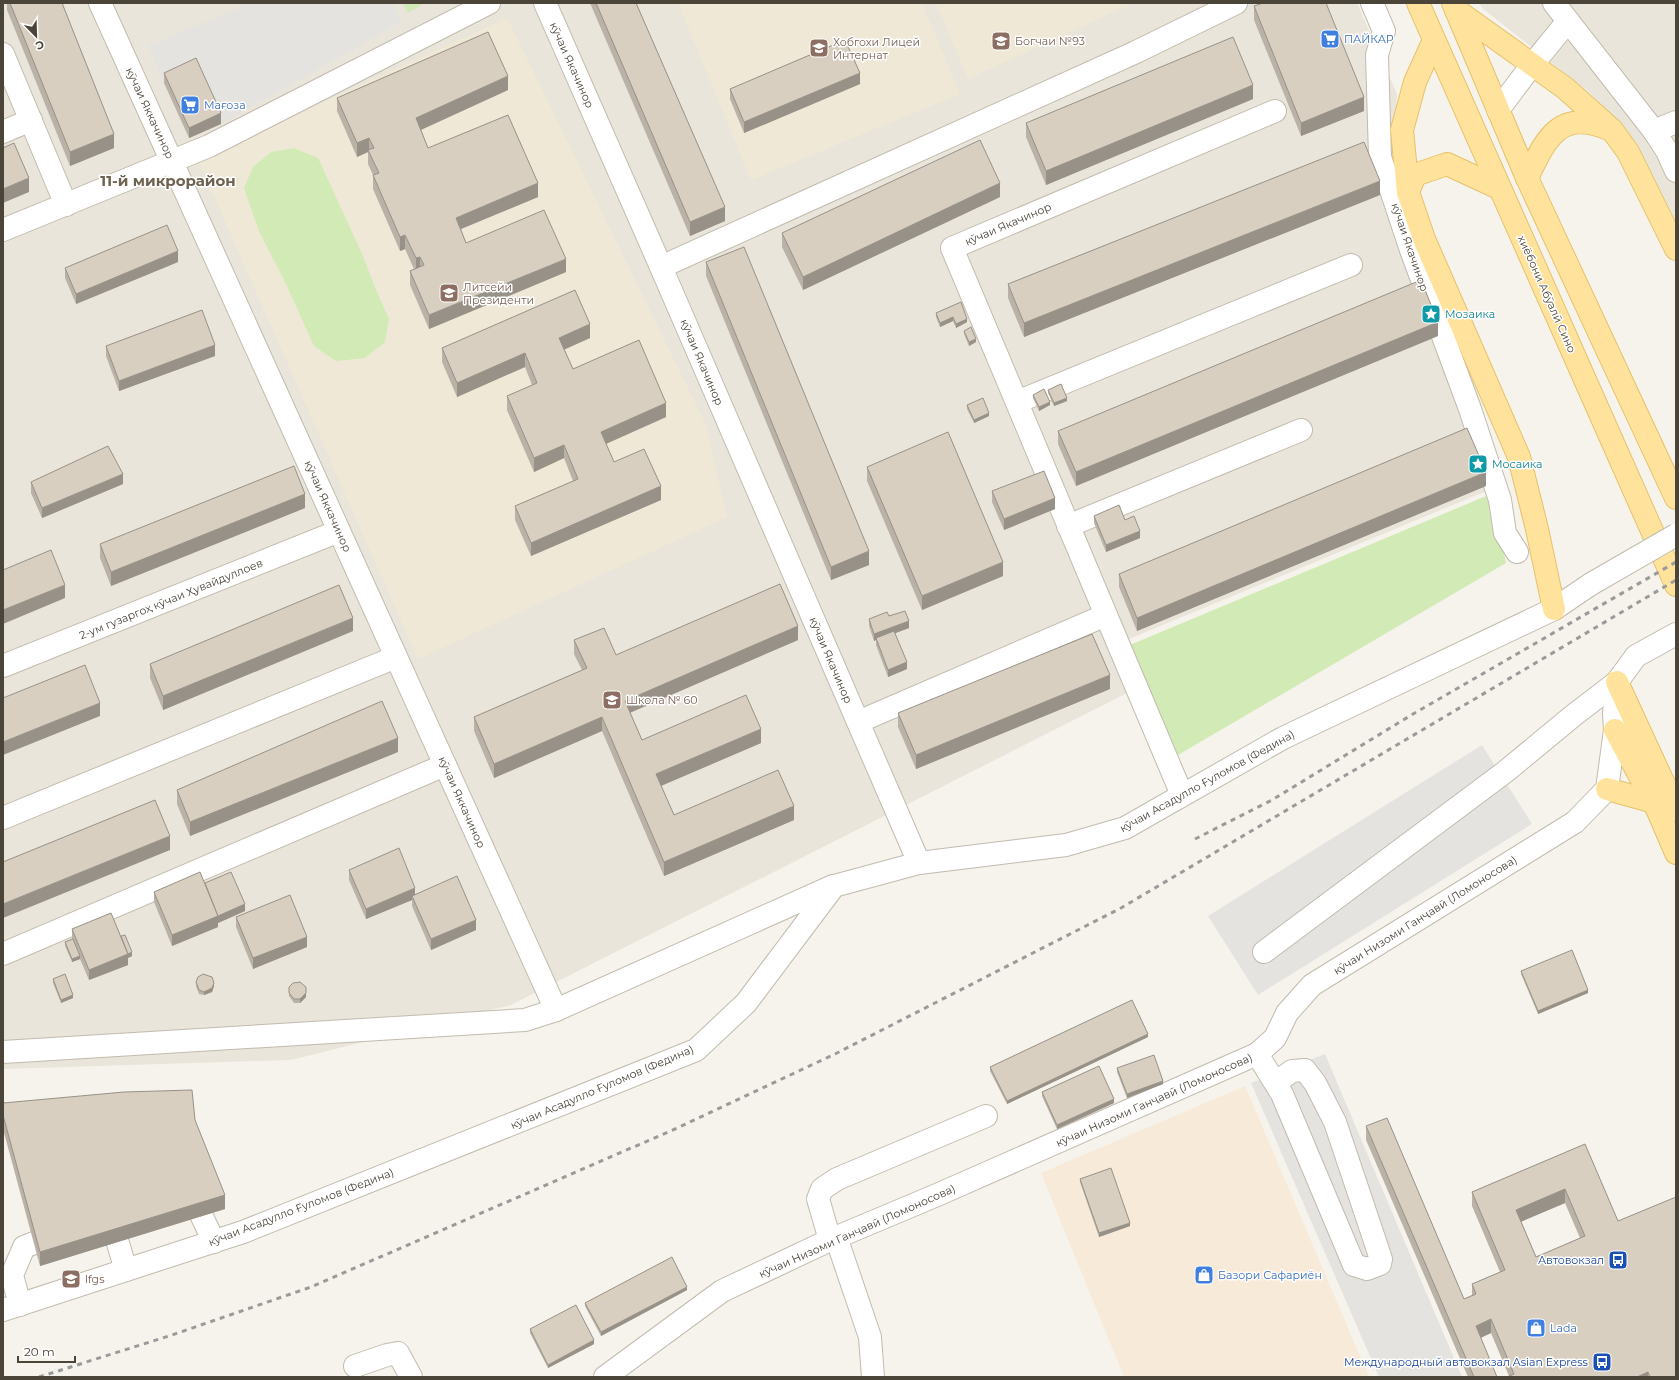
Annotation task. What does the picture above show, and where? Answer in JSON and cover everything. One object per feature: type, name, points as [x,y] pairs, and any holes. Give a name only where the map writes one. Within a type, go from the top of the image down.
[{"type":"main road","name":"хиёбони Абӯалӣ Сино","points":[[1418,3],[1676,585]]},
{"type":"main road","points":[[1455,6],[1532,65],[1565,88],[1612,130],[1628,152],[1676,249]]},
{"type":"main road","points":[[1455,6],[1527,178],[1676,498]]},
{"type":"main road","points":[[1434,40],[1415,82],[1402,130],[1408,192],[1424,239],[1519,456],[1554,609]]},
{"type":"main road","points":[[1527,178],[1542,148],[1553,132],[1572,122],[1593,122],[1612,130]]},
{"type":"main road","points":[[1408,192],[1415,174],[1448,164],[1499,188]]},
{"type":"main road","points":[[1617,682],[1676,810]]},
{"type":"main road","points":[[1615,730],[1654,802],[1676,853]]},
{"type":"main road","points":[[1606,789],[1654,802]]},
{"type":"street","name":"кӯчаи Яккачинор","points":[[100,3],[556,1010]]},
{"type":"street","points":[[3,230],[209,146],[489,3]]},
{"type":"street","name":"кӯчаи Якачинор","points":[[545,3],[919,863]]},
{"type":"street","points":[[661,267],[1136,52],[1236,3]]},
{"type":"street","name":"кӯчаи Якачинор","points":[[1372,3],[1384,31],[1377,55],[1380,157],[1411,250],[1472,417],[1500,500],[1504,533],[1517,552]]},
{"type":"street","points":[[1554,3],[1671,153],[1676,171]]},
{"type":"street","points":[[1498,110],[1568,21]]},
{"type":"street","points":[[3,54],[66,204]]},
{"type":"street","name":"кӯчаи Якачинор","points":[[1182,796],[952,248],[1275,111]]},
{"type":"street","points":[[3,132],[31,120]]},
{"type":"street","points":[[1654,131],[1676,122]]},
{"type":"street","points":[[1017,402],[1351,265]]},
{"type":"street","points":[[1068,526],[1302,430]]},
{"type":"street","name":"2-ум гузаргоҳ кӯчаи Ҳувайдуллоев","points":[[3,666],[339,531]]},
{"type":"street","name":"кӯчаи Асадулло Ғуломов (Федина)","points":[[11,1307],[214,1242],[258,1226],[696,1050],[746,1003],[834,886],[919,863],[1066,845],[1125,828],[1283,738],[1554,609],[1591,584],[1676,535]]},
{"type":"street","points":[[858,722],[1106,615]]},
{"type":"street","points":[[1264,952],[1505,772],[1574,715],[1617,682],[1636,656],[1676,634]]},
{"type":"street","points":[[3,818],[396,657]]},
{"type":"street","points":[[1606,789],[1615,730],[1614,713],[1617,682]]},
{"type":"street","points":[[3,954],[445,765]]},
{"type":"street","name":"кӯчаи Низоми Ганҷавӣ (Ломоносова)","points":[[605,1377],[722,1291],[833,1239],[937,1195],[1257,1054],[1275,1038],[1287,1013],[1312,985],[1575,822],[1606,789]]},
{"type":"street","points":[[3,1052],[525,1020],[556,1010],[834,886]]},
{"type":"street","points":[[1257,1054],[1275,1083],[1282,1094],[1354,1265],[1367,1269],[1380,1264],[1381,1259],[1335,1122],[1315,1083],[1305,1070],[1292,1071],[1275,1083]]},
{"type":"street","points":[[873,1377],[870,1337],[818,1199],[822,1189],[837,1179],[986,1116]]},
{"type":"street","points":[[162,1198],[196,1204],[214,1242]]},
{"type":"street","points":[[11,1307],[12,1275],[24,1248],[84,1224],[117,1214],[126,1270]]},
{"type":"street","points":[[355,1366],[398,1353],[412,1377]]},
{"type":"shaded area","points":[[3,3],[1357,3],[1397,94],[1392,180],[1506,483],[1112,646],[1129,692],[511,1005],[291,1060],[3,1069]]},
{"type":"shaded area","points":[[251,3],[393,3],[401,22],[221,124],[196,69],[164,83],[148,46]]},
{"type":"shaded area","name":"Хобгохи Лицей Интернат","points":[[678,3],[922,3],[960,94],[751,180]]},
{"type":"shaded area","name":"Богчаи №93","points":[[936,3],[1133,3],[968,79]]},
{"type":"shaded area","points":[[1479,3],[1676,3],[1676,221],[1636,142],[1590,93],[1482,8]]},
{"type":"shaded area","name":"Литсейи Президенти","points":[[507,18],[706,425],[727,517],[418,659],[198,160]]},
{"type":"shaded area","points":[[1482,745],[1532,824],[1258,995],[1208,916]]},
{"type":"shaded area","points":[[1325,1054],[1462,1377],[1379,1377],[1251,1083]]},
{"type":"shaded area","name":"Базори Сафариён","points":[[1245,1086],[1369,1377],[1124,1377],[1041,1173]]},
{"type":"green space","points":[[403,3],[425,3],[408,13]]},
{"type":"green space","points":[[294,148],[318,158],[363,256],[389,319],[385,342],[365,358],[336,361],[314,346],[287,286],[259,231],[244,188],[253,167],[271,152]]},
{"type":"green space","points":[[1491,494],[1506,563],[1178,755],[1130,645]]},
{"type":"building","points":[[10,3],[62,3],[114,134],[70,152]]},
{"type":"building","points":[[596,3],[636,3],[725,207],[690,222]]},
{"type":"building","points":[[1263,3],[1326,3],[1364,97],[1301,123],[1254,6]]},
{"type":"building","points":[[488,32],[508,76],[416,118],[428,148],[508,115],[538,183],[456,218],[466,243],[544,210],[566,259],[429,315],[410,271],[424,265],[420,257],[416,258],[405,235],[400,237],[373,175],[379,173],[368,150],[374,148],[369,138],[357,143],[337,98]]},
{"type":"building","points":[[1233,37],[1253,85],[1046,171],[1026,123]]},
{"type":"building","points":[[845,40],[860,73],[744,122],[730,89]]},
{"type":"building","points":[[196,58],[221,113],[189,128],[164,73]]},
{"type":"building","points":[[980,140],[1000,183],[803,277],[782,233]]},
{"type":"building","points":[[1364,142],[1380,181],[1024,323],[1008,284]]},
{"type":"building","points":[[14,143],[29,178],[3,189],[3,148]]},
{"type":"building","points":[[167,225],[178,251],[76,294],[65,268]]},
{"type":"building","points":[[744,247],[869,551],[831,567],[706,262]]},
{"type":"building","points":[[1421,280],[1438,322],[1076,472],[1058,431]]},
{"type":"building","points":[[575,290],[590,324],[559,338],[573,369],[639,340],[666,403],[601,432],[614,462],[644,449],[661,486],[531,543],[515,506],[578,479],[564,445],[534,458],[507,396],[537,383],[525,353],[457,383],[442,348]]},
{"type":"building","points":[[961,302],[967,319],[956,324],[953,317],[940,323],[936,313]]},
{"type":"building","points":[[202,310],[215,345],[119,381],[106,346]]},
{"type":"building","points":[[971,327],[976,339],[969,342],[964,331]]},
{"type":"building","points":[[1061,384],[1067,398],[1054,403],[1048,390]]},
{"type":"building","points":[[1044,389],[1050,402],[1039,407],[1033,395]]},
{"type":"building","points":[[983,398],[989,413],[974,420],[967,405]]},
{"type":"building","points":[[1467,428],[1486,472],[1137,618],[1119,574]]},
{"type":"building","points":[[948,432],[1003,562],[922,596],[867,467]]},
{"type":"building","points":[[108,446],[123,474],[42,508],[31,482]]},
{"type":"building","points":[[294,466],[305,494],[111,572],[100,544]]},
{"type":"building","points":[[1044,471],[1055,498],[1004,519],[992,491]]},
{"type":"building","points":[[1119,505],[1125,520],[1134,516],[1140,531],[1106,545],[1094,516]]},
{"type":"building","points":[[51,550],[65,585],[3,610],[3,570]]},
{"type":"building","points":[[780,584],[798,626],[625,701],[642,740],[746,695],[761,729],[656,774],[674,815],[778,770],[794,806],[664,862],[602,717],[494,764],[474,717],[587,668],[574,640],[604,628],[616,655]]},
{"type":"building","points":[[339,585],[353,618],[163,696],[150,664]]},
{"type":"building","points":[[905,611],[909,621],[874,634],[869,619],[887,612],[889,616]]},
{"type":"building","points":[[894,631],[907,662],[888,670],[876,638]]},
{"type":"building","points":[[1092,634],[1110,675],[916,755],[898,713]]},
{"type":"building","points":[[85,665],[100,703],[3,742],[3,698]]},
{"type":"building","points":[[382,701],[398,738],[190,822],[177,790]]},
{"type":"building","points":[[155,800],[170,836],[3,904],[3,862]]},
{"type":"building","points":[[399,848],[415,888],[366,909],[349,870]]},
{"type":"building","points":[[200,872],[218,916],[172,935],[154,892]]},
{"type":"building","points":[[231,872],[245,904],[218,916],[205,883]]},
{"type":"building","points":[[457,876],[476,920],[431,939],[412,896]]},
{"type":"building","points":[[290,895],[307,937],[253,958],[236,917]]},
{"type":"building","points":[[111,913],[128,954],[89,970],[72,929]]},
{"type":"building","points":[[125,935],[132,952],[128,954],[121,936]]},
{"type":"building","points":[[73,939],[80,956],[72,959],[65,942]]},
{"type":"building","points":[[1572,950],[1588,990],[1538,1011],[1521,971]]},
{"type":"building","points":[[65,974],[73,995],[61,1000],[53,979]]},
{"type":"building","points":[[203,974],[212,977],[214,983],[212,988],[204,992],[199,990],[196,982],[198,977]]},
{"type":"building","points":[[300,982],[306,987],[306,993],[300,999],[294,999],[289,993],[289,987],[293,983]]},
{"type":"building","points":[[1132,1000],[1148,1034],[1007,1101],[990,1067]]},
{"type":"building","points":[[1154,1055],[1163,1081],[1127,1094],[1117,1068]]},
{"type":"building","points":[[1099,1066],[1114,1099],[1057,1125],[1042,1092]]},
{"type":"building","points":[[192,1090],[195,1120],[225,1195],[40,1252],[3,1115],[3,1103],[124,1092]]},
{"type":"building","name":"Автовокзал","points":[[1387,1118],[1464,1299],[1476,1294],[1472,1284],[1505,1270],[1472,1192],[1585,1144],[1618,1221],[1676,1197],[1676,1377],[1650,1377],[1648,1372],[1637,1377],[1507,1377],[1514,1374],[1491,1319],[1476,1326],[1497,1377],[1474,1377],[1366,1126]],"holes":[[[1565,1189],[1585,1236],[1536,1257],[1516,1210]]]},
{"type":"building","points":[[1111,1168],[1130,1223],[1099,1233],[1080,1179]]},
{"type":"building","points":[[672,1257],[687,1287],[601,1332],[585,1303]]},
{"type":"building","points":[[576,1305],[594,1340],[548,1365],[530,1329]]},
{"type":"railway","points":[[1195,839],[1272,800],[1413,714],[1676,562]]},
{"type":"railway","points":[[39,1377],[172,1335],[311,1287],[675,1129],[835,1054],[1121,908],[1676,580]]},
{"type":"place","name":"ПАЙКАР","points":[[1330,39]]},
{"type":"place","name":"Богчаи №93","points":[[1001,41]]},
{"type":"place","name":"Хобгохи Лицей Интернат","points":[[819,48]]},
{"type":"place","name":"Мағоза","points":[[190,105]]},
{"type":"place","name":"Литсейи Президенти","points":[[449,293]]},
{"type":"place","name":"Мозаика","points":[[1431,314]]},
{"type":"place","name":"Мосаика","points":[[1478,464]]},
{"type":"place","name":"Школа № 60","points":[[612,700]]},
{"type":"place","name":"Автовокзал","points":[[1618,1260]]},
{"type":"place","name":"Базори Сафариён","points":[[1204,1275]]},
{"type":"place","name":"lfgs","points":[[71,1279]]},
{"type":"place","name":"Lada","points":[[1536,1328]]},
{"type":"place","name":"Международный автовокзал Asian Express","points":[[1602,1362]]},
{"type":"district","name":"11-й микрорайон","points":[[168,180]]}]
